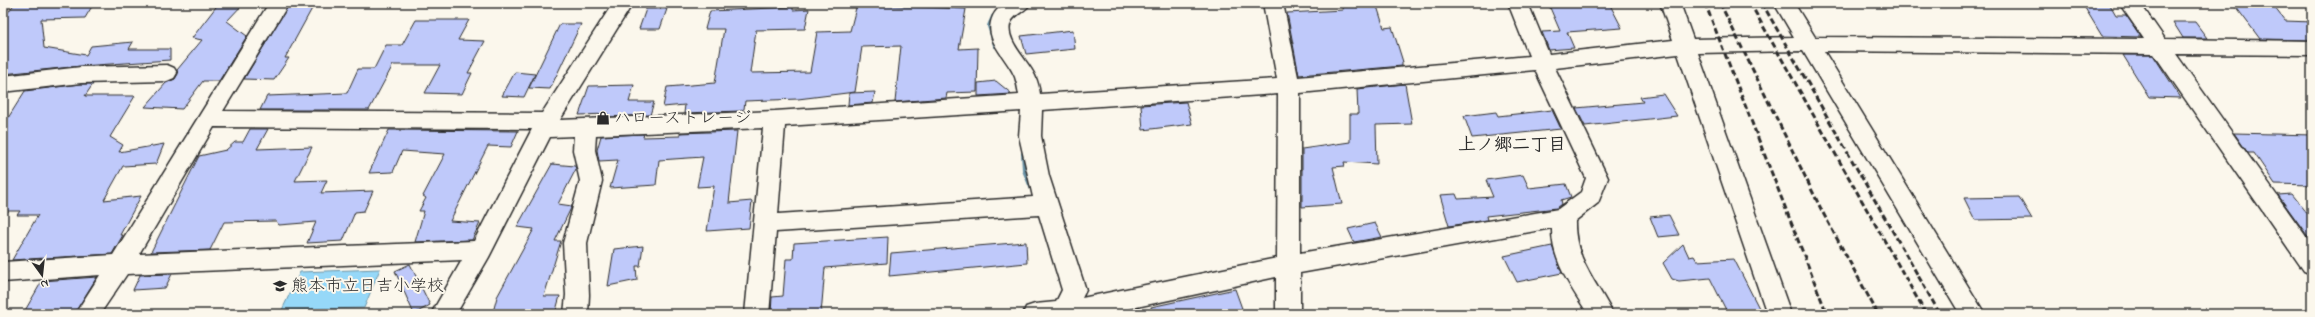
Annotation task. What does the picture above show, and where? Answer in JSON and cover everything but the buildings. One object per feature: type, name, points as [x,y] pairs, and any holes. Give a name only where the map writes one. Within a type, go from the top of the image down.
[{"type":"street","points":[[87,314],[121,264],[279,3]]},
{"type":"street","points":[[443,314],[481,250],[545,125],[623,3]]},
{"type":"street","points":[[1021,3],[1003,16],[998,28],[1002,39],[1025,76],[1032,103],[1030,136],[1038,176],[1074,290],[1064,313]]},
{"type":"street","points":[[1273,3],[1289,86],[1288,314]]},
{"type":"street","points":[[1035,314],[1064,313],[1288,265],[1564,217],[1590,197],[1597,178],[1542,62],[1518,3]]},
{"type":"street","points":[[1670,3],[1687,46],[1779,314]]},
{"type":"street","points":[[1784,3],[1972,314]]},
{"type":"street","points":[[2129,3],[2312,264]]},
{"type":"street","points":[[208,119],[545,125],[586,128],[775,119],[1289,86],[1542,62],[1687,46],[1809,44],[2312,48]]},
{"type":"street","points":[[3,84],[81,75],[167,73]]},
{"type":"street","points":[[757,314],[764,224],[775,119]]},
{"type":"street","points":[[576,314],[579,301],[578,278],[574,258],[575,241],[590,189],[591,180],[584,150],[586,128]]},
{"type":"street","points":[[764,224],[1047,205]]},
{"type":"street","points":[[1564,217],[1561,234],[1569,262],[1601,314]]},
{"type":"street","points":[[3,272],[121,264],[481,250]]},
{"type":"water","points":[[380,269],[364,308],[282,310],[300,272]]},
{"type":"waterway","points":[[996,45],[990,26],[994,17],[1008,3]]},
{"type":"waterway","points":[[1024,154],[1025,170],[1032,187]]},
{"type":"railway","points":[[1705,3],[1827,314]]},
{"type":"railway","points":[[1720,3],[1823,213],[1878,314]]},
{"type":"railway","points":[[1750,3],[1926,314]]},
{"type":"railway","points":[[1762,3],[1940,314]]},
{"type":"place","name":"ハローストレージ","points":[[603,118]]},
{"type":"place","name":"熊本市立日吉小学校","points":[[280,286]]},
{"type":"district","name":"上ノ郷二丁目","points":[[1512,146]]}]
